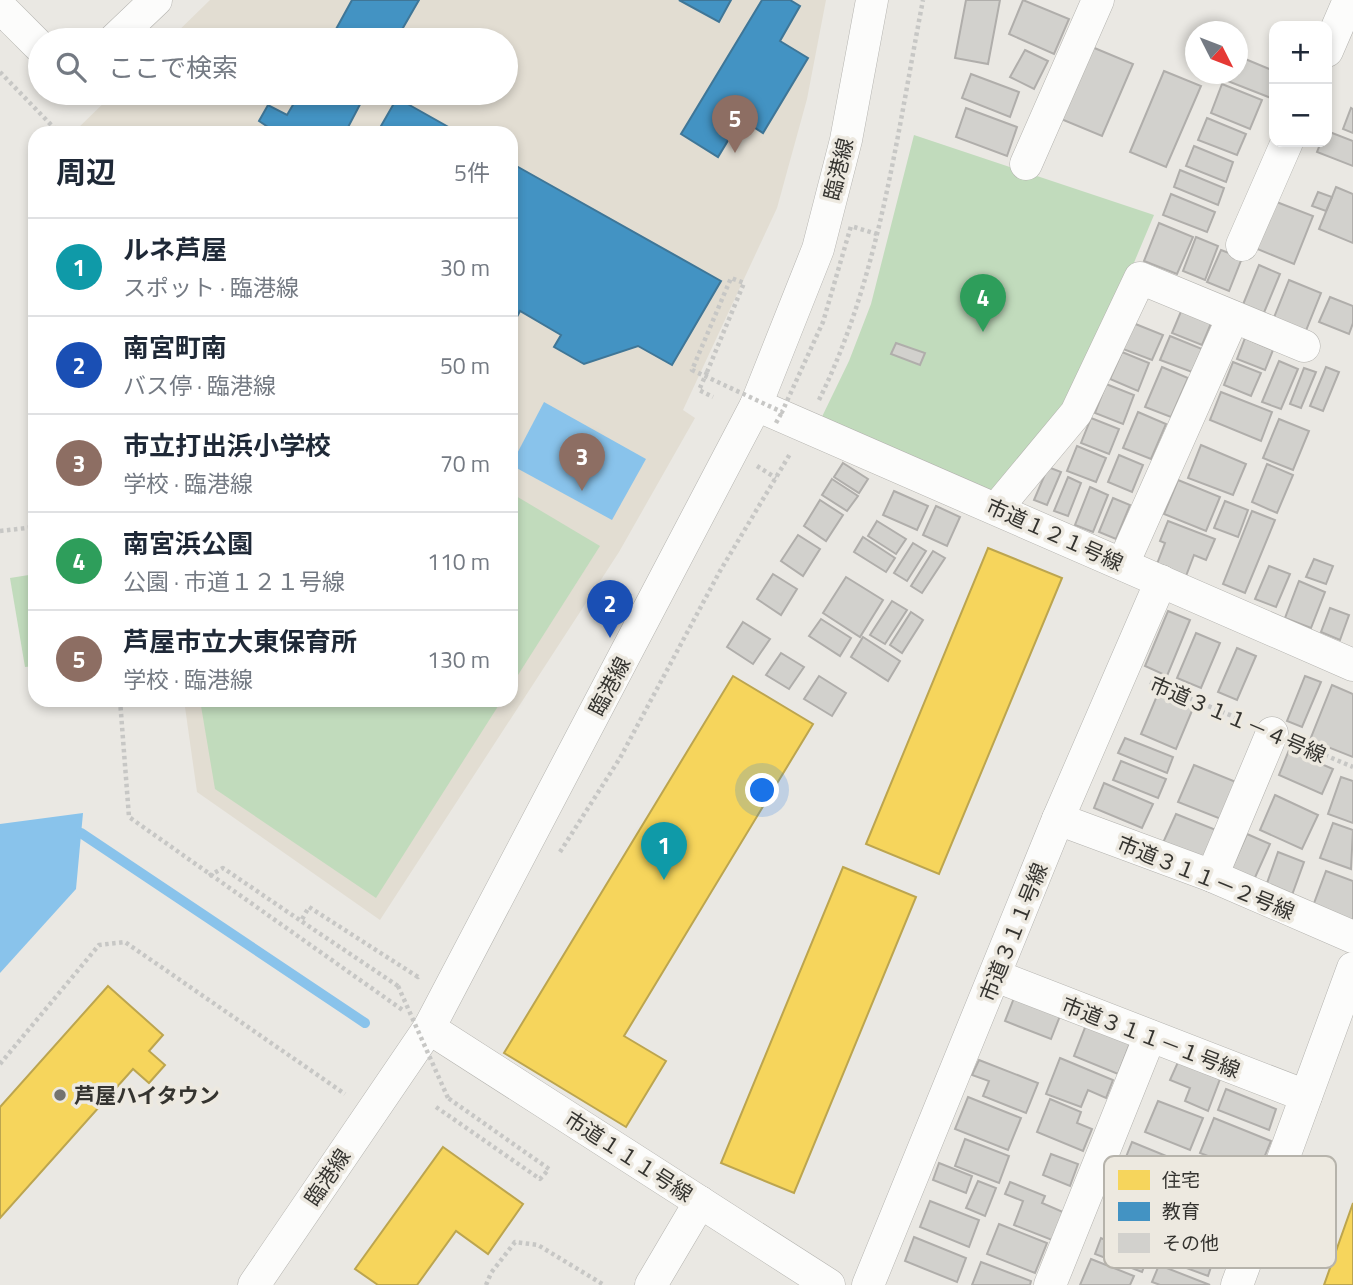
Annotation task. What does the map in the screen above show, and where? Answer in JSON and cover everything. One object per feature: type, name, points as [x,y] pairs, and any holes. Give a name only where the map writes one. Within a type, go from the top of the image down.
[{"type":"street","points":[[127,28],[156,0]]},
{"type":"street","name":"臨港線","points":[[254,1285],[429,1028],[771,413],[846,140],[871,0]]},
{"type":"street","points":[[1026,164],[1098,0]]},
{"type":"street","points":[[1332,39],[1349,0]]},
{"type":"street","points":[[0,7],[28,35]]},
{"type":"street","points":[[1242,245],[1285,147]]},
{"type":"street","points":[[996,508],[1076,412],[1140,278],[1304,346]]},
{"type":"street","points":[[1123,564],[1233,317]]},
{"type":"street","name":"市道１２１号線","points":[[771,413],[996,508],[1353,665]]},
{"type":"street","name":"市道３１１号線","points":[[868,1285],[1058,819],[1161,581]]},
{"type":"street","points":[[1212,876],[1272,733]]},
{"type":"street","name":"市道３１１－２号線","points":[[1058,819],[1212,876],[1353,937]]},
{"type":"street","points":[[1284,1156],[1353,968]]},
{"type":"street","name":"市道３１１－１号線","points":[[996,976],[1306,1096]]},
{"type":"street","name":"市道１１１号線","points":[[429,1028],[829,1285]]},
{"type":"street","points":[[1050,1285],[1150,1036]]},
{"type":"street","points":[[651,1285],[700,1202]]},
{"type":"street","points":[[1237,1285],[1243,1268]]},
{"type":"path","points":[[0,72],[28,100]]},
{"type":"path","points":[[32,105],[53,126]]},
{"type":"path","points":[[713,397],[699,390],[707,372],[744,283],[731,278],[692,370],[771,413],[824,322],[851,226],[877,234]]},
{"type":"path","points":[[754,465],[776,478]]},
{"type":"path","points":[[0,531],[28,528]]},
{"type":"path","name":"市道３１１－４号線","points":[[1124,671],[1353,767]]},
{"type":"path","points":[[120,707],[129,817],[209,876],[429,1028]]},
{"type":"path","points":[[209,876],[223,868],[398,986],[448,1098],[550,1169],[540,1179],[436,1107]]},
{"type":"path","points":[[301,920],[309,907],[418,977],[422,970]]},
{"type":"path","points":[[0,1064],[99,945],[125,942],[372,1113]]},
{"type":"path","points":[[486,1285],[491,1273],[515,1242],[538,1245],[604,1285]]},
{"type":"shaded area","points":[[210,0],[826,0],[807,99],[777,208],[683,410],[695,418],[619,552],[380,920],[197,792],[185,707],[518,707],[518,126],[80,126],[102,105],[518,105],[518,28],[181,28]]},
{"type":"green space","points":[[914,135],[1154,215],[1073,408],[995,501],[818,425],[849,361],[871,304]]},
{"type":"green space","points":[[518,497],[600,546],[518,675]]},
{"type":"green space","points":[[28,575],[28,667],[25,667],[10,578]]},
{"type":"green space","points":[[201,707],[498,707],[376,898],[215,789]]},
{"type":"water","points":[[544,402],[646,459],[612,520],[518,469],[518,452]]},
{"type":"water","points":[[83,813],[76,889],[0,973],[0,824]]},
{"type":"building: 住宅","points":[[988,548],[1062,578],[939,874],[866,844]]},
{"type":"building: 住宅","points":[[733,676],[813,724],[624,1036],[666,1061],[626,1127],[504,1053]]},
{"type":"building: 住宅","points":[[843,867],[916,897],[794,1193],[721,1163]]},
{"type":"building: 住宅","name":"芦屋ハイタウン","points":[[108,986],[163,1035],[149,1051],[165,1065],[149,1083],[133,1069],[0,1218],[0,1107]]},
{"type":"building: 住宅","points":[[443,1147],[523,1204],[488,1254],[456,1231],[417,1285],[378,1285],[355,1269]]},
{"type":"building: 住宅","points":[[1353,1203],[1353,1285],[1324,1285],[1330,1268],[1336,1268],[1336,1251]]},
{"type":"building: 教育","points":[[352,0],[419,0],[403,28],[337,28]]},
{"type":"building: 教育","points":[[679,0],[731,0],[719,22]]},
{"type":"building: 教育","points":[[762,0],[790,0],[800,6],[780,41],[808,58],[763,133],[741,119],[718,157],[681,134]]},
{"type":"building: 教育","points":[[268,105],[287,115],[293,105],[360,105],[349,126],[266,126],[259,121]]},
{"type":"building: 教育","points":[[393,105],[409,105],[447,126],[381,126]]},
{"type":"building: 教育","points":[[518,167],[721,281],[672,365],[638,346],[584,364],[554,347],[561,335],[520,311],[518,315]]},
{"type":"building: その他","points":[[966,0],[1000,0],[988,64],[955,58]]},
{"type":"building: その他","points":[[1023,0],[1069,19],[1054,54],[1009,34]]},
{"type":"building: その他","points":[[1092,47],[1133,64],[1102,136],[1061,119]]},
{"type":"building: その他","points":[[1025,50],[1048,61],[1034,89],[1010,77]]},
{"type":"building: その他","points":[[1248,60],[1269,69],[1269,97],[1235,84],[1248,84]]},
{"type":"building: その他","points":[[1164,71],[1185,80],[1185,84],[1201,86],[1166,167],[1130,152]]},
{"type":"building: その他","points":[[971,74],[1019,92],[1010,117],[962,98]]},
{"type":"building: その他","points":[[1222,84],[1262,100],[1250,129],[1211,113]]},
{"type":"building: その他","points":[[966,108],[1017,127],[1007,156],[956,137]]},
{"type":"building: その他","points":[[1351,108],[1353,109],[1353,133],[1343,129]]},
{"type":"building: その他","points":[[1207,118],[1246,134],[1237,155],[1198,140]]},
{"type":"building: その他","points":[[1332,133],[1353,141],[1353,166],[1317,152],[1319,147],[1332,147]]},
{"type":"building: その他","points":[[1194,146],[1233,162],[1226,182],[1186,166]]},
{"type":"building: その他","points":[[1180,170],[1224,188],[1218,205],[1174,187]]},
{"type":"building: その他","points":[[1336,187],[1353,194],[1353,243],[1319,229]]},
{"type":"building: その他","points":[[1318,192],[1332,197],[1326,211],[1312,206]]},
{"type":"building: その他","points":[[1171,194],[1215,212],[1207,232],[1163,215]]},
{"type":"building: その他","points":[[1274,201],[1313,216],[1294,264],[1255,248]]},
{"type":"building: その他","points":[[1159,223],[1193,237],[1177,274],[1144,261]]},
{"type":"building: その他","points":[[1196,237],[1218,246],[1205,280],[1183,271]]},
{"type":"building: その他","points":[[1221,250],[1242,258],[1229,291],[1207,282]]},
{"type":"building: その他","points":[[1259,265],[1280,274],[1263,315],[1242,307]]},
{"type":"building: その他","points":[[1289,280],[1321,293],[1305,333],[1273,320]]},
{"type":"building: その他","points":[[1330,297],[1353,306],[1353,323],[1349,334],[1319,322]]},
{"type":"building: その他","points":[[1182,309],[1212,321],[1202,345],[1172,333]]},
{"type":"building: その他","points":[[1133,323],[1163,335],[1152,360],[1123,349]]},
{"type":"building: その他","points":[[1170,336],[1202,349],[1192,372],[1160,360]]},
{"type":"building: その他","points":[[1245,338],[1273,350],[1265,370],[1237,359]]},
{"type":"building: その他","points":[[896,343],[925,353],[920,365],[891,354]]},
{"type":"building: その他","points":[[1122,352],[1149,363],[1138,391],[1110,379]]},
{"type":"building: その他","points":[[1279,361],[1298,369],[1281,409],[1262,402]]},
{"type":"building: その他","points":[[1233,362],[1261,373],[1251,396],[1224,385]]},
{"type":"building: その他","points":[[1162,367],[1188,378],[1171,417],[1145,407]]},
{"type":"building: その他","points":[[1326,367],[1339,372],[1323,411],[1310,406]]},
{"type":"building: その他","points":[[1304,368],[1316,372],[1301,408],[1290,404]]},
{"type":"building: その他","points":[[1106,384],[1134,395],[1123,424],[1095,413]]},
{"type":"building: その他","points":[[1221,392],[1272,412],[1261,441],[1210,420]]},
{"type":"building: その他","points":[[1138,412],[1166,424],[1151,459],[1123,448]]},
{"type":"building: その他","points":[[1091,418],[1119,429],[1109,454],[1081,443]]},
{"type":"building: その他","points":[[1279,419],[1309,431],[1293,470],[1263,458]]},
{"type":"building: その他","points":[[1201,445],[1246,464],[1233,495],[1188,478]]},
{"type":"building: その他","points":[[1077,446],[1106,458],[1096,482],[1067,471]]},
{"type":"building: その他","points":[[1119,455],[1143,465],[1132,492],[1108,482]]},
{"type":"building: その他","points":[[843,463],[868,479],[859,493],[834,477]]},
{"type":"building: その他","points":[[1267,464],[1293,475],[1277,513],[1252,502]]},
{"type":"building: その他","points":[[1048,467],[1061,472],[1047,505],[1034,500]]},
{"type":"building: その他","points":[[1068,477],[1081,483],[1068,516],[1054,511]]},
{"type":"building: その他","points":[[832,479],[858,496],[847,511],[822,495]]},
{"type":"building: その他","points":[[1178,480],[1220,497],[1206,531],[1164,514]]},
{"type":"building: その他","points":[[1090,487],[1108,495],[1093,532],[1075,525]]},
{"type":"building: その他","points":[[894,491],[928,506],[917,530],[883,515]]},
{"type":"building: その他","points":[[1113,498],[1130,505],[1116,539],[1099,532]]},
{"type":"building: その他","points":[[820,500],[843,515],[826,541],[804,526]]},
{"type":"building: その他","points":[[1225,501],[1248,510],[1238,537],[1214,528]]},
{"type":"building: その他","points":[[936,506],[960,517],[947,546],[923,535]]},
{"type":"building: その他","points":[[1252,511],[1275,520],[1245,593],[1223,584]]},
{"type":"building: その他","points":[[877,521],[906,539],[896,554],[868,536]]},
{"type":"building: その他","points":[[1168,521],[1215,539],[1206,560],[1194,555],[1186,576],[1157,564],[1165,543],[1160,541]]},
{"type":"building: その他","points":[[798,535],[820,549],[803,576],[781,561]]},
{"type":"building: その他","points":[[863,537],[895,558],[886,572],[854,552]]},
{"type":"building: その他","points":[[913,543],[926,551],[907,581],[894,573]]},
{"type":"building: その他","points":[[933,551],[945,558],[922,593],[911,586]]},
{"type":"building: その他","points":[[1314,559],[1333,566],[1326,584],[1306,577]]},
{"type":"building: その他","points":[[1269,566],[1290,574],[1276,607],[1255,599]]},
{"type":"building: その他","points":[[773,574],[797,589],[781,615],[757,599]]},
{"type":"building: その他","points":[[846,577],[883,600],[860,637],[823,613]]},
{"type":"building: その他","points":[[1299,581],[1325,592],[1311,628],[1285,618]]},
{"type":"building: その他","points":[[892,601],[907,610],[885,644],[870,635]]},
{"type":"building: その他","points":[[1330,608],[1349,615],[1340,640],[1321,632]]},
{"type":"building: その他","points":[[1168,611],[1190,620],[1167,676],[1145,666]]},
{"type":"building: その他","points":[[911,612],[923,620],[902,653],[890,645]]},
{"type":"building: その他","points":[[821,619],[851,638],[840,656],[809,636]]},
{"type":"building: その他","points":[[743,622],[770,639],[753,664],[727,647]]},
{"type":"building: その他","points":[[1196,633],[1220,643],[1201,688],[1177,678]]},
{"type":"building: その他","points":[[863,637],[900,661],[888,681],[851,657]]},
{"type":"building: その他","points":[[1237,648],[1256,656],[1237,700],[1218,692]]},
{"type":"building: その他","points":[[781,653],[804,667],[789,689],[766,675]]},
{"type":"building: その他","points":[[819,676],[846,693],[832,716],[804,699]]},
{"type":"building: その他","points":[[1305,676],[1321,682],[1302,727],[1287,721]]},
{"type":"building: その他","points":[[1332,685],[1353,694],[1353,757],[1310,740]]},
{"type":"building: その他","points":[[1159,691],[1194,706],[1176,749],[1141,734]]},
{"type":"building: その他","points":[[1125,738],[1173,757],[1167,773],[1118,753]]},
{"type":"building: その他","points":[[1289,750],[1333,769],[1322,794],[1279,775]]},
{"type":"building: その他","points":[[1121,761],[1166,779],[1158,798],[1113,780]]},
{"type":"building: その他","points":[[1194,765],[1236,782],[1221,819],[1178,802]]},
{"type":"building: その他","points":[[1341,777],[1353,781],[1353,823],[1328,814]]},
{"type":"building: その他","points":[[1104,783],[1153,804],[1142,828],[1094,808]]},
{"type":"building: その他","points":[[1275,795],[1318,815],[1302,849],[1260,830]]},
{"type":"building: その他","points":[[1176,814],[1216,830],[1203,862],[1162,845]]},
{"type":"building: その他","points":[[1333,823],[1353,830],[1351,869],[1320,858]]},
{"type":"building: その他","points":[[1247,834],[1270,844],[1253,882],[1230,872]]},
{"type":"building: その他","points":[[1278,852],[1304,862],[1292,895],[1266,886]]},
{"type":"building: その他","points":[[1326,871],[1353,881],[1353,921],[1313,906]]},
{"type":"building: その他","points":[[1014,998],[1060,1016],[1051,1039],[1005,1021]]},
{"type":"building: その他","points":[[1086,1025],[1130,1043],[1118,1074],[1074,1056]]},
{"type":"building: その他","points":[[1060,1058],[1113,1080],[1106,1098],[1088,1090],[1081,1107],[1046,1094]]},
{"type":"building: その他","points":[[979,1060],[1038,1083],[1026,1113],[983,1096],[989,1081],[972,1075]]},
{"type":"building: その他","points":[[1178,1062],[1220,1079],[1208,1111],[1185,1101],[1190,1088],[1170,1080]]},
{"type":"building: その他","points":[[1226,1089],[1276,1109],[1269,1130],[1218,1110]]},
{"type":"building: その他","points":[[968,1097],[1021,1118],[1008,1150],[955,1129]]},
{"type":"building: その他","points":[[1050,1099],[1081,1112],[1077,1123],[1092,1129],[1083,1151],[1037,1132]]},
{"type":"building: その他","points":[[1158,1101],[1203,1118],[1190,1150],[1145,1132]]},
{"type":"building: その他","points":[[1214,1118],[1271,1141],[1265,1156],[1208,1156],[1200,1153]]},
{"type":"building: その他","points":[[965,1139],[1009,1156],[999,1183],[955,1166]]},
{"type":"building: その他","points":[[1132,1142],[1166,1156],[1126,1156]]},
{"type":"building: その他","points":[[1051,1154],[1078,1164],[1070,1186],[1043,1175]]},
{"type":"building: その他","points":[[939,1163],[972,1176],[966,1193],[933,1180]]},
{"type":"building: その他","points":[[978,1181],[996,1188],[985,1216],[966,1208]]},
{"type":"building: その他","points":[[1010,1182],[1045,1196],[1042,1203],[1063,1212],[1052,1240],[1014,1225],[1023,1201],[1005,1194]]},
{"type":"building: その他","points":[[930,1201],[979,1220],[969,1247],[920,1227]]},
{"type":"building: その他","points":[[999,1224],[1047,1243],[1035,1273],[987,1254]]},
{"type":"building: その他","points":[[914,1237],[966,1258],[957,1282],[905,1261]]},
{"type":"building: その他","points":[[1101,1238],[1104,1239],[1104,1257],[1095,1254]]},
{"type":"building: その他","points":[[1091,1259],[1104,1264],[1104,1268],[1114,1268],[1134,1276],[1130,1285],[1080,1285]]},
{"type":"building: その他","points":[[981,1262],[1031,1281],[1030,1285],[972,1285]]},
{"type":"building: その他","points":[[1158,1268],[1167,1268],[1210,1285],[1160,1285],[1152,1282]]},
{"type":"building: その他","points":[[1186,1268],[1211,1268],[1208,1276]]},
{"type":"waterway","points":[[81,833],[365,1023]]},
{"type":"place","name":"芦屋市立大東保育所","points":[[735,153]]},
{"type":"place","name":"南宮浜公園","points":[[983,332]]},
{"type":"place","name":"市立打出浜小学校","points":[[582,491]]},
{"type":"place","name":"南宮町南","points":[[610,638]]},
{"type":"place","name":"ルネ芦屋","points":[[664,880]]},
{"type":"place","name":"芦屋ハイタウン","points":[[60,1095]]}]
